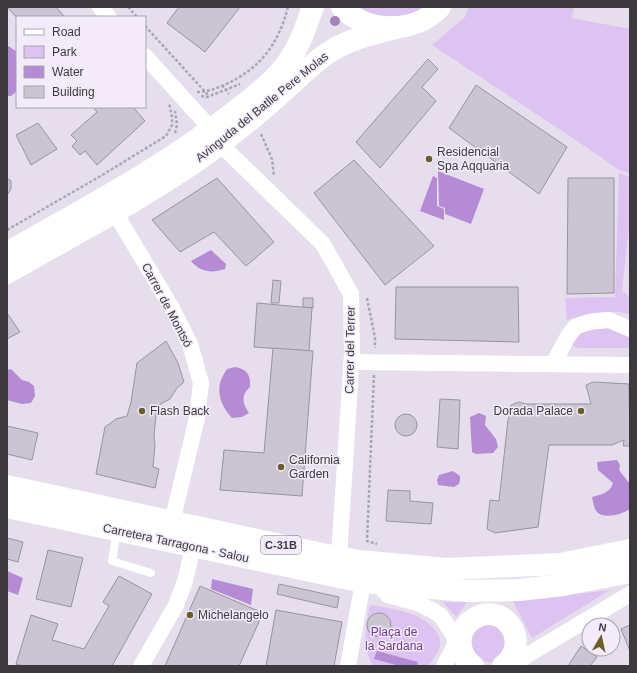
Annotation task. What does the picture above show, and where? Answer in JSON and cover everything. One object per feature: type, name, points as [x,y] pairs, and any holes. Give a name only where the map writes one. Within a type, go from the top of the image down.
[{"type":"main road","name":"Avinguda del Batlle Pere Molas","points":[[7,273],[163,183],[216,137],[273,80],[288,62],[303,37],[313,7]]},
{"type":"main road","points":[[342,7],[352,16],[370,24],[400,27]]},
{"type":"main road","name":"Avinguda del Batlle Pere Molas","points":[[7,253],[151,171],[188,148],[216,137],[288,88],[321,58],[355,39],[420,21],[440,7]]},
{"type":"main road","name":"Carretera Tarragona - Salou","points":[[7,486],[339,558],[359,561],[446,569],[560,564],[630,550]]},
{"type":"main road","name":"Carretera Tarragona - Salou","points":[[7,507],[193,547],[370,582],[467,591],[519,590],[563,585],[630,572]]},
{"type":"main road","points":[[464,645],[488,590],[509,577],[530,570],[560,564]]},
{"type":"main road","points":[[446,569],[488,590],[513,654]]},
{"type":"main road","points":[[464,645],[475,618],[487,614],[500,618],[513,654]]},
{"type":"street","points":[[100,7],[108,16]]},
{"type":"street","name":"Carrer del Terrer","points":[[146,57],[216,137],[323,244],[351,294],[352,362],[339,558]]},
{"type":"street","name":"Carrer de Montsó","points":[[114,212],[172,308],[190,344],[201,383],[197,418],[172,522]]},
{"type":"street","points":[[553,364],[567,338],[575,327],[589,322],[609,320],[630,329]]},
{"type":"street","points":[[352,362],[630,365]]},
{"type":"street","points":[[141,666],[176,605],[193,547]]},
{"type":"street","points":[[348,666],[370,582],[388,594],[417,603],[441,616],[452,633],[464,645],[444,666]]},
{"type":"street","points":[[513,654],[630,594]]},
{"type":"lane","points":[[117,530],[112,560],[151,573]]},
{"type":"path","points":[[128,7],[136,16]]},
{"type":"path","points":[[173,136],[177,125],[176,111],[189,88],[196,92],[205,92],[238,79],[250,71],[275,42],[281,30],[288,7]]},
{"type":"path","points":[[146,27],[208,96]]},
{"type":"path","points":[[7,230],[98,178],[166,136],[172,125],[172,117],[168,104],[170,101],[196,96],[208,96],[242,83]]},
{"type":"green space","points":[[355,7],[426,7],[407,16],[376,17]]},
{"type":"green space","points":[[469,7],[574,7],[572,18],[630,29],[630,173],[619,170],[432,45],[465,17]]},
{"type":"green space","points":[[619,173],[630,177],[630,216],[622,290],[630,298],[630,314],[598,312],[567,320],[565,298],[615,297]]},
{"type":"green space","points":[[608,327],[630,336],[630,348],[579,348],[573,346],[573,343],[580,334],[592,329]]},
{"type":"green space","points":[[610,590],[532,638],[513,601]]},
{"type":"green space","points":[[443,602],[467,602],[456,617]]},
{"type":"green space","name":"Plaça de la Sardana","points":[[370,605],[414,615],[429,624],[435,630],[440,642],[436,656],[428,666],[374,666],[367,652],[366,645],[366,629]]},
{"type":"green space","points":[[494,623],[509,642],[494,662],[487,662],[479,659],[471,652],[471,638],[472,633],[476,628]]},
{"type":"water","points":[[7,45],[16,51],[16,92],[11,96],[7,96]]},
{"type":"water","points":[[438,171],[484,189],[471,224],[445,214],[445,208],[439,206]]},
{"type":"water","points":[[433,176],[437,178],[437,206],[444,209],[444,220],[420,211]]},
{"type":"water","points":[[211,250],[226,264],[225,269],[207,271],[199,268],[191,261]]},
{"type":"water","points":[[235,367],[243,369],[250,379],[250,387],[244,396],[245,406],[249,413],[242,417],[232,418],[223,406],[219,391],[221,380],[227,369]]},
{"type":"water","points":[[11,369],[22,380],[29,382],[34,386],[35,396],[31,403],[22,404],[7,400],[7,370]]},
{"type":"water","points":[[479,413],[486,416],[485,425],[496,439],[498,447],[493,453],[476,454],[472,452],[470,417]]},
{"type":"water","points":[[617,460],[620,465],[619,470],[630,484],[630,509],[623,513],[614,515],[601,515],[596,510],[592,497],[608,491],[613,483],[598,470],[597,462]]},
{"type":"water","points":[[453,471],[460,476],[459,484],[454,487],[438,485],[437,480],[439,475]]},
{"type":"water","points":[[7,571],[23,578],[18,595],[7,591]]},
{"type":"water","points":[[212,579],[253,589],[251,605],[211,589]]},
{"type":"water","points":[[377,651],[418,662],[417,666],[400,666],[374,659]]},
{"type":"building","points":[[7,7],[56,7],[64,16],[16,16]]},
{"type":"building","points":[[179,7],[240,7],[205,52],[167,23]]},
{"type":"building","points":[[428,59],[438,69],[422,87],[436,101],[380,168],[356,142]]},
{"type":"building","points":[[476,85],[567,147],[539,194],[449,128]]},
{"type":"building","points":[[94,108],[134,108],[145,121],[97,165],[85,151],[80,155],[72,146],[77,141],[71,135],[97,112]]},
{"type":"building","points":[[38,123],[57,149],[31,165],[16,135]]},
{"type":"building","points":[[354,160],[434,246],[385,285],[314,193]]},
{"type":"building","points":[[7,178],[11,181],[11,189],[7,195]]},
{"type":"building","points":[[217,178],[274,242],[246,266],[214,232],[180,252],[152,220]]},
{"type":"building","points":[[568,178],[614,178],[614,293],[567,294]]},
{"type":"building","points":[[273,280],[281,281],[279,303],[271,303]]},
{"type":"building","points":[[396,287],[518,287],[519,342],[395,339]]},
{"type":"building","points":[[303,298],[313,298],[313,308],[303,307]]},
{"type":"building","points":[[257,303],[312,308],[309,351],[254,347]]},
{"type":"building","points":[[7,313],[20,332],[7,339]]},
{"type":"building","name":"Flash Back","points":[[166,341],[178,363],[184,382],[177,388],[170,399],[157,406],[153,467],[159,469],[155,488],[96,474],[105,427],[116,419],[127,416],[131,402],[137,363]]},
{"type":"building","points":[[273,348],[313,351],[302,496],[220,490],[224,450],[264,453]]},
{"type":"building","points":[[593,382],[629,384],[630,446],[623,446],[624,440],[612,445],[549,445],[538,527],[495,533],[487,529],[490,500],[499,501],[509,410],[511,405],[519,402],[526,404],[591,404],[586,385]]},
{"type":"building","points":[[440,399],[460,400],[458,449],[437,447]]},
{"type":"building","points":[[406,414],[414,417],[417,425],[414,433],[406,436],[398,433],[395,425],[398,417]]},
{"type":"building","points":[[7,426],[38,433],[32,460],[7,454]]},
{"type":"building","points":[[388,490],[410,491],[410,501],[433,503],[431,524],[386,521]]},
{"type":"building","points":[[7,538],[23,542],[18,562],[7,559]]},
{"type":"building","points":[[48,550],[83,558],[71,607],[36,599]]},
{"type":"building","points":[[119,576],[152,594],[112,666],[23,666],[16,664],[31,615],[58,624],[52,640],[84,649],[109,606],[103,602]]},
{"type":"building","points":[[279,584],[339,597],[337,608],[277,594]]},
{"type":"building","points":[[200,586],[263,613],[239,666],[165,666]]},
{"type":"building","points":[[276,610],[342,622],[334,666],[266,666]]},
{"type":"building","points":[[379,613],[388,616],[391,625],[388,634],[379,637],[370,634],[367,625],[370,616]]},
{"type":"building","points":[[630,625],[630,651],[621,629]]},
{"type":"building","points":[[581,646],[581,657],[597,657],[590,666],[568,666]]},
{"type":"place","name":"Residencial Spa Aqquaria","points":[[429,159]]},
{"type":"place","name":"Flash Back","points":[[142,411]]},
{"type":"place","name":"Dorada Palace","points":[[581,411]]},
{"type":"place","name":"California Garden","points":[[281,467]]},
{"type":"place","name":"Michelangelo","points":[[190,615]]}]
